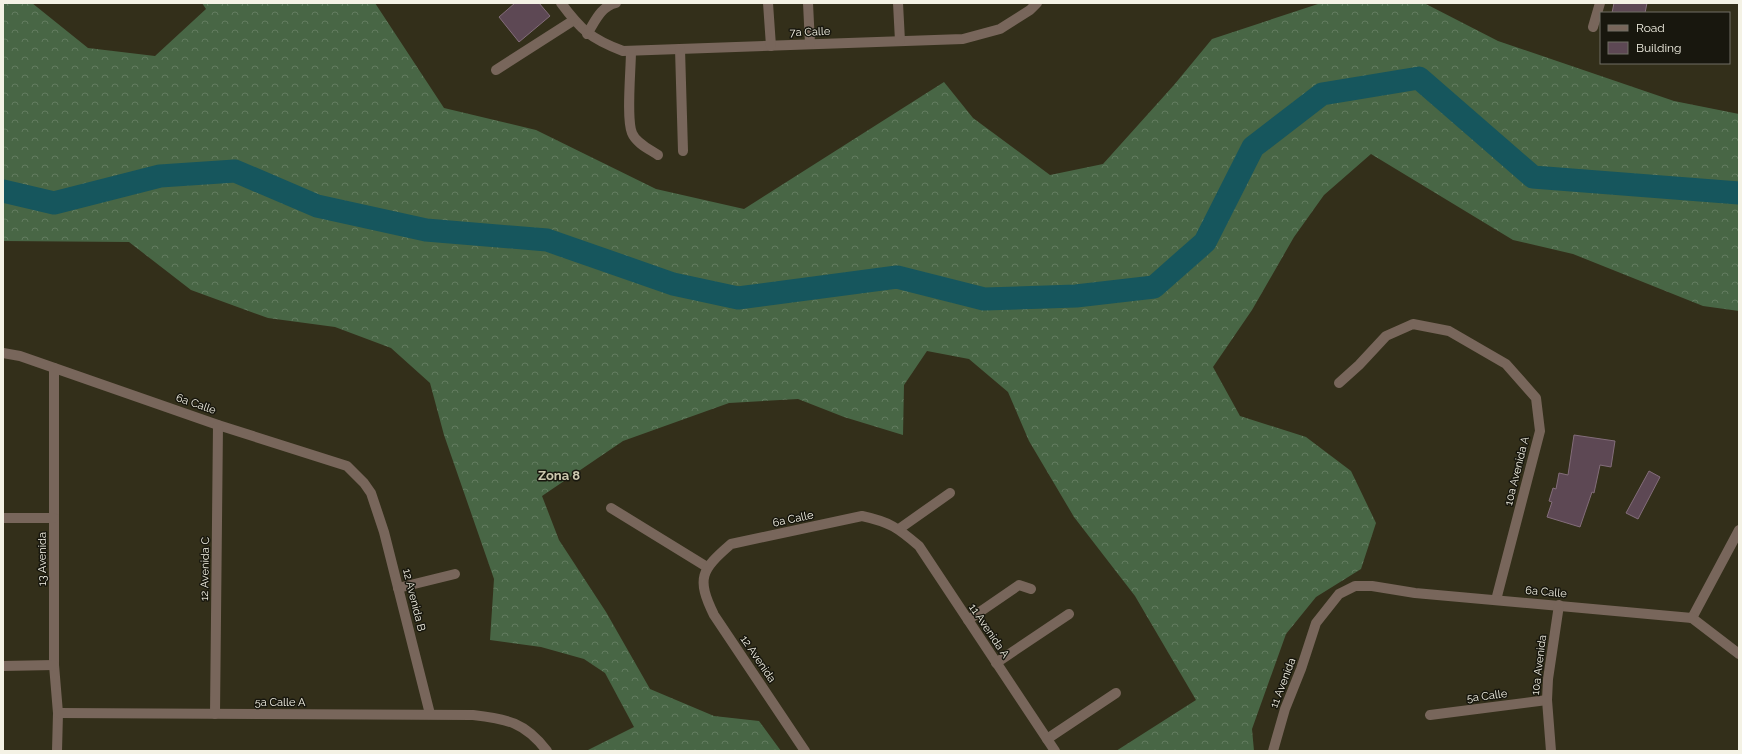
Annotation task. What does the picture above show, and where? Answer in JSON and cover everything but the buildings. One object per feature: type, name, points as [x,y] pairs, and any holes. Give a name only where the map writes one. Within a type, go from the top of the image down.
[{"type":"street","points":[[560,3],[588,34],[598,15],[604,8],[616,3]]},
{"type":"street","points":[[768,3],[771,46]]},
{"type":"street","points":[[808,3],[810,44]]},
{"type":"street","points":[[898,3],[900,41]]},
{"type":"street","points":[[1593,27],[1600,3]]},
{"type":"street","name":"7a Calle","points":[[588,34],[604,44],[623,51],[963,39],[1000,29],[1033,6]]},
{"type":"street","points":[[496,70],[574,20]]},
{"type":"street","points":[[680,49],[683,151]]},
{"type":"street","points":[[631,51],[629,108],[632,132],[637,140],[658,155]]},
{"type":"street","name":"10a Avenida A","points":[[1338,383],[1359,365],[1386,336],[1413,324],[1449,331],[1506,364],[1536,398],[1540,431],[1496,600]]},
{"type":"street","name":"6a Calle","points":[[3,353],[20,356],[218,425],[347,466],[364,483],[371,493]]},
{"type":"street","name":"13 Avenida","points":[[54,368],[54,665],[58,713],[56,751]]},
{"type":"street","name":"12 Avenida C","points":[[215,714],[218,425]]},
{"type":"street","name":"12 Avenida B","points":[[371,493],[384,532],[430,714]]},
{"type":"street","points":[[899,529],[950,493]]},
{"type":"street","points":[[611,508],[705,571]]},
{"type":"street","name":"6a Calle","points":[[705,571],[714,558],[731,544],[862,516],[879,520],[899,529]]},
{"type":"street","points":[[3,518],[54,518]]},
{"type":"street","name":"11 Avenida A","points":[[899,529],[919,546],[1055,751]]},
{"type":"street","points":[[1739,530],[1692,618],[1739,654]]},
{"type":"street","name":"12 Avenida","points":[[705,571],[705,597],[714,615],[805,751]]},
{"type":"street","points":[[398,588],[455,574]]},
{"type":"street","points":[[968,620],[1019,585],[1031,589]]},
{"type":"street","name":"6a Calle","points":[[1316,623],[1338,594],[1355,586],[1372,586],[1415,593],[1692,618]]},
{"type":"street","name":"10a Avenida","points":[[1551,751],[1547,700],[1548,679],[1559,605]]},
{"type":"street","points":[[996,663],[1069,614]]},
{"type":"street","name":"11 Avenida","points":[[1273,751],[1285,709],[1301,669],[1316,623]]},
{"type":"street","points":[[3,666],[54,665]]},
{"type":"street","points":[[1047,739],[1116,693]]},
{"type":"street","name":"5a Calle","points":[[1430,715],[1547,700]]},
{"type":"street","name":"5a Calle A","points":[[58,713],[473,715],[502,718],[518,724],[540,741],[547,751]]},
{"type":"green space","points":[[3,3],[32,3],[88,48],[155,56],[206,9],[202,3],[375,3],[444,108],[536,130],[656,189],[744,209],[944,82],[973,118],[1050,175],[1103,164],[1174,85],[1212,39],[1321,3],[1424,3],[1498,41],[1674,101],[1739,114],[1739,311],[1703,306],[1573,254],[1513,240],[1371,154],[1324,195],[1294,237],[1252,310],[1213,367],[1240,416],[1306,437],[1351,471],[1376,523],[1361,569],[1316,597],[1286,634],[1252,729],[1254,751],[1116,751],[1196,700],[1135,596],[1074,517],[1029,441],[1008,392],[969,359],[927,351],[904,385],[903,435],[844,417],[798,399],[729,403],[623,441],[542,496],[559,540],[606,612],[650,689],[714,716],[759,721],[781,751],[586,751],[634,727],[605,673],[584,659],[541,647],[490,640],[494,579],[444,435],[430,383],[391,348],[335,327],[268,318],[191,290],[129,242],[3,241]]},
{"type":"waterway","points":[[3,191],[54,203],[160,176],[235,171],[317,206],[426,230],[547,240],[673,284],[738,298],[897,277],[984,299],[1076,296],[1154,287],[1205,242],[1253,147],[1322,94],[1419,78],[1533,177],[1739,193]]},
{"type":"district","name":"Zona 8","points":[[559,475]]}]
